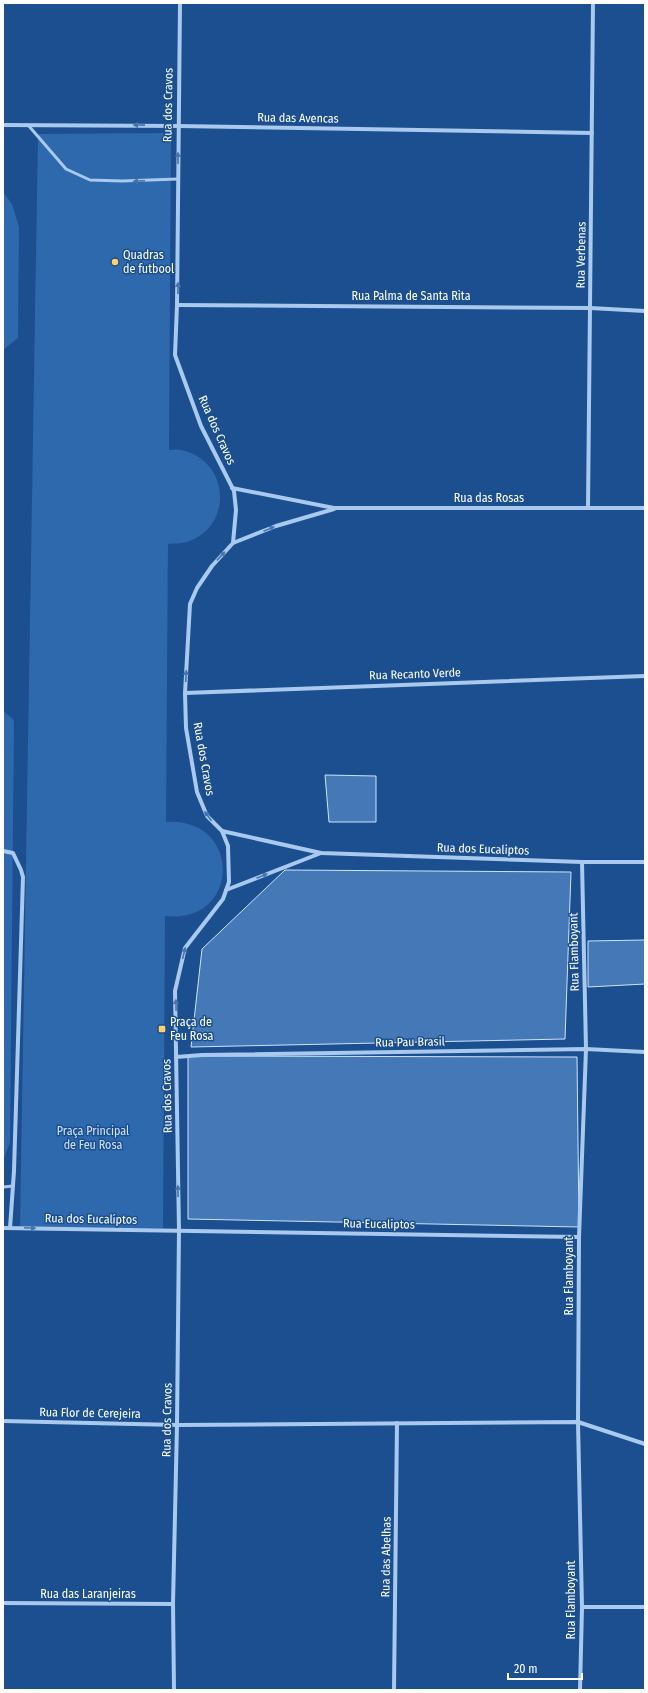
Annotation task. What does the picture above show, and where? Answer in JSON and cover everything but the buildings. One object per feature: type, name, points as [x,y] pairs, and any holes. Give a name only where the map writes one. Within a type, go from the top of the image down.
[{"type":"street","name":"Rua dos Cravos","points":[[174,1690],[173,1604],[178,1425],[179,1230],[175,991],[185,948],[223,899],[230,882],[228,846],[222,831],[207,816],[197,792],[186,728],[185,693],[190,604],[197,588],[212,566],[233,543],[236,510],[232,488],[201,426],[175,355],[178,305],[180,3]]},
{"type":"street","name":"Rua Verbenas","points":[[588,508],[593,3]]},
{"type":"street","name":"Rua das Avencas","points":[[3,125],[178,126],[592,133]]},
{"type":"street","name":"Rua Palma de Santa Rita","points":[[178,305],[590,308],[645,311]]},
{"type":"street","name":"Rua das Rosas","points":[[232,488],[334,508],[645,508]]},
{"type":"street","name":"Rua das Rosas","points":[[233,543],[276,526],[334,508]]},
{"type":"street","name":"Rua Recanto Verde","points":[[185,693],[645,676]]},
{"type":"street","name":"Rua dos Eucaliptos","points":[[222,831],[321,853],[582,862],[645,862]]},
{"type":"street","points":[[3,850],[13,853],[23,877],[13,1186],[10,1228]]},
{"type":"street","name":"Rua dos Eucaliptos","points":[[226,890],[321,853]]},
{"type":"street","name":"Rua Flamboyant","points":[[580,1690],[582,1608],[578,1422],[579,1237],[586,1049],[582,862]]},
{"type":"street","name":"Rua Pau Brasil","points":[[176,1057],[202,1055],[586,1049],[645,1052]]},
{"type":"street","name":"Rua dos Eucalíptos","points":[[3,1228],[179,1230]]},
{"type":"street","name":"Rua Eucaliptos","points":[[179,1230],[579,1237]]},
{"type":"street","name":"Rua Flor de Cerejeira","points":[[3,1421],[178,1425],[578,1422],[645,1444]]},
{"type":"street","name":"Rua das Abelhas","points":[[394,1690],[397,1423]]},
{"type":"street","name":"Rua das Laranjeiras","points":[[3,1603],[173,1604]]},
{"type":"street","points":[[582,1608],[645,1607]]},
{"type":"lane","points":[[28,124],[66,169],[90,180],[122,181],[178,179]]},
{"type":"lane","points":[[3,1187],[13,1186]]},
{"type":"green space","name":"Praça Principal de Feu Rosa","points":[[171,133],[169,450],[181,450],[197,456],[209,466],[217,480],[220,494],[219,509],[213,523],[202,534],[187,542],[168,544],[166,822],[191,825],[209,836],[220,852],[223,870],[219,889],[208,904],[190,914],[165,916],[163,1228],[20,1228],[38,134]]},
{"type":"green space","points":[[3,192],[12,204],[19,227],[18,338],[3,350]]},
{"type":"green space","points":[[3,711],[14,720],[10,1142],[3,1161]]},
{"type":"place","name":"Quadras de futbool","points":[[115,262]]},
{"type":"place","name":"Praça de Feu Rosa","points":[[162,1029]]}]
